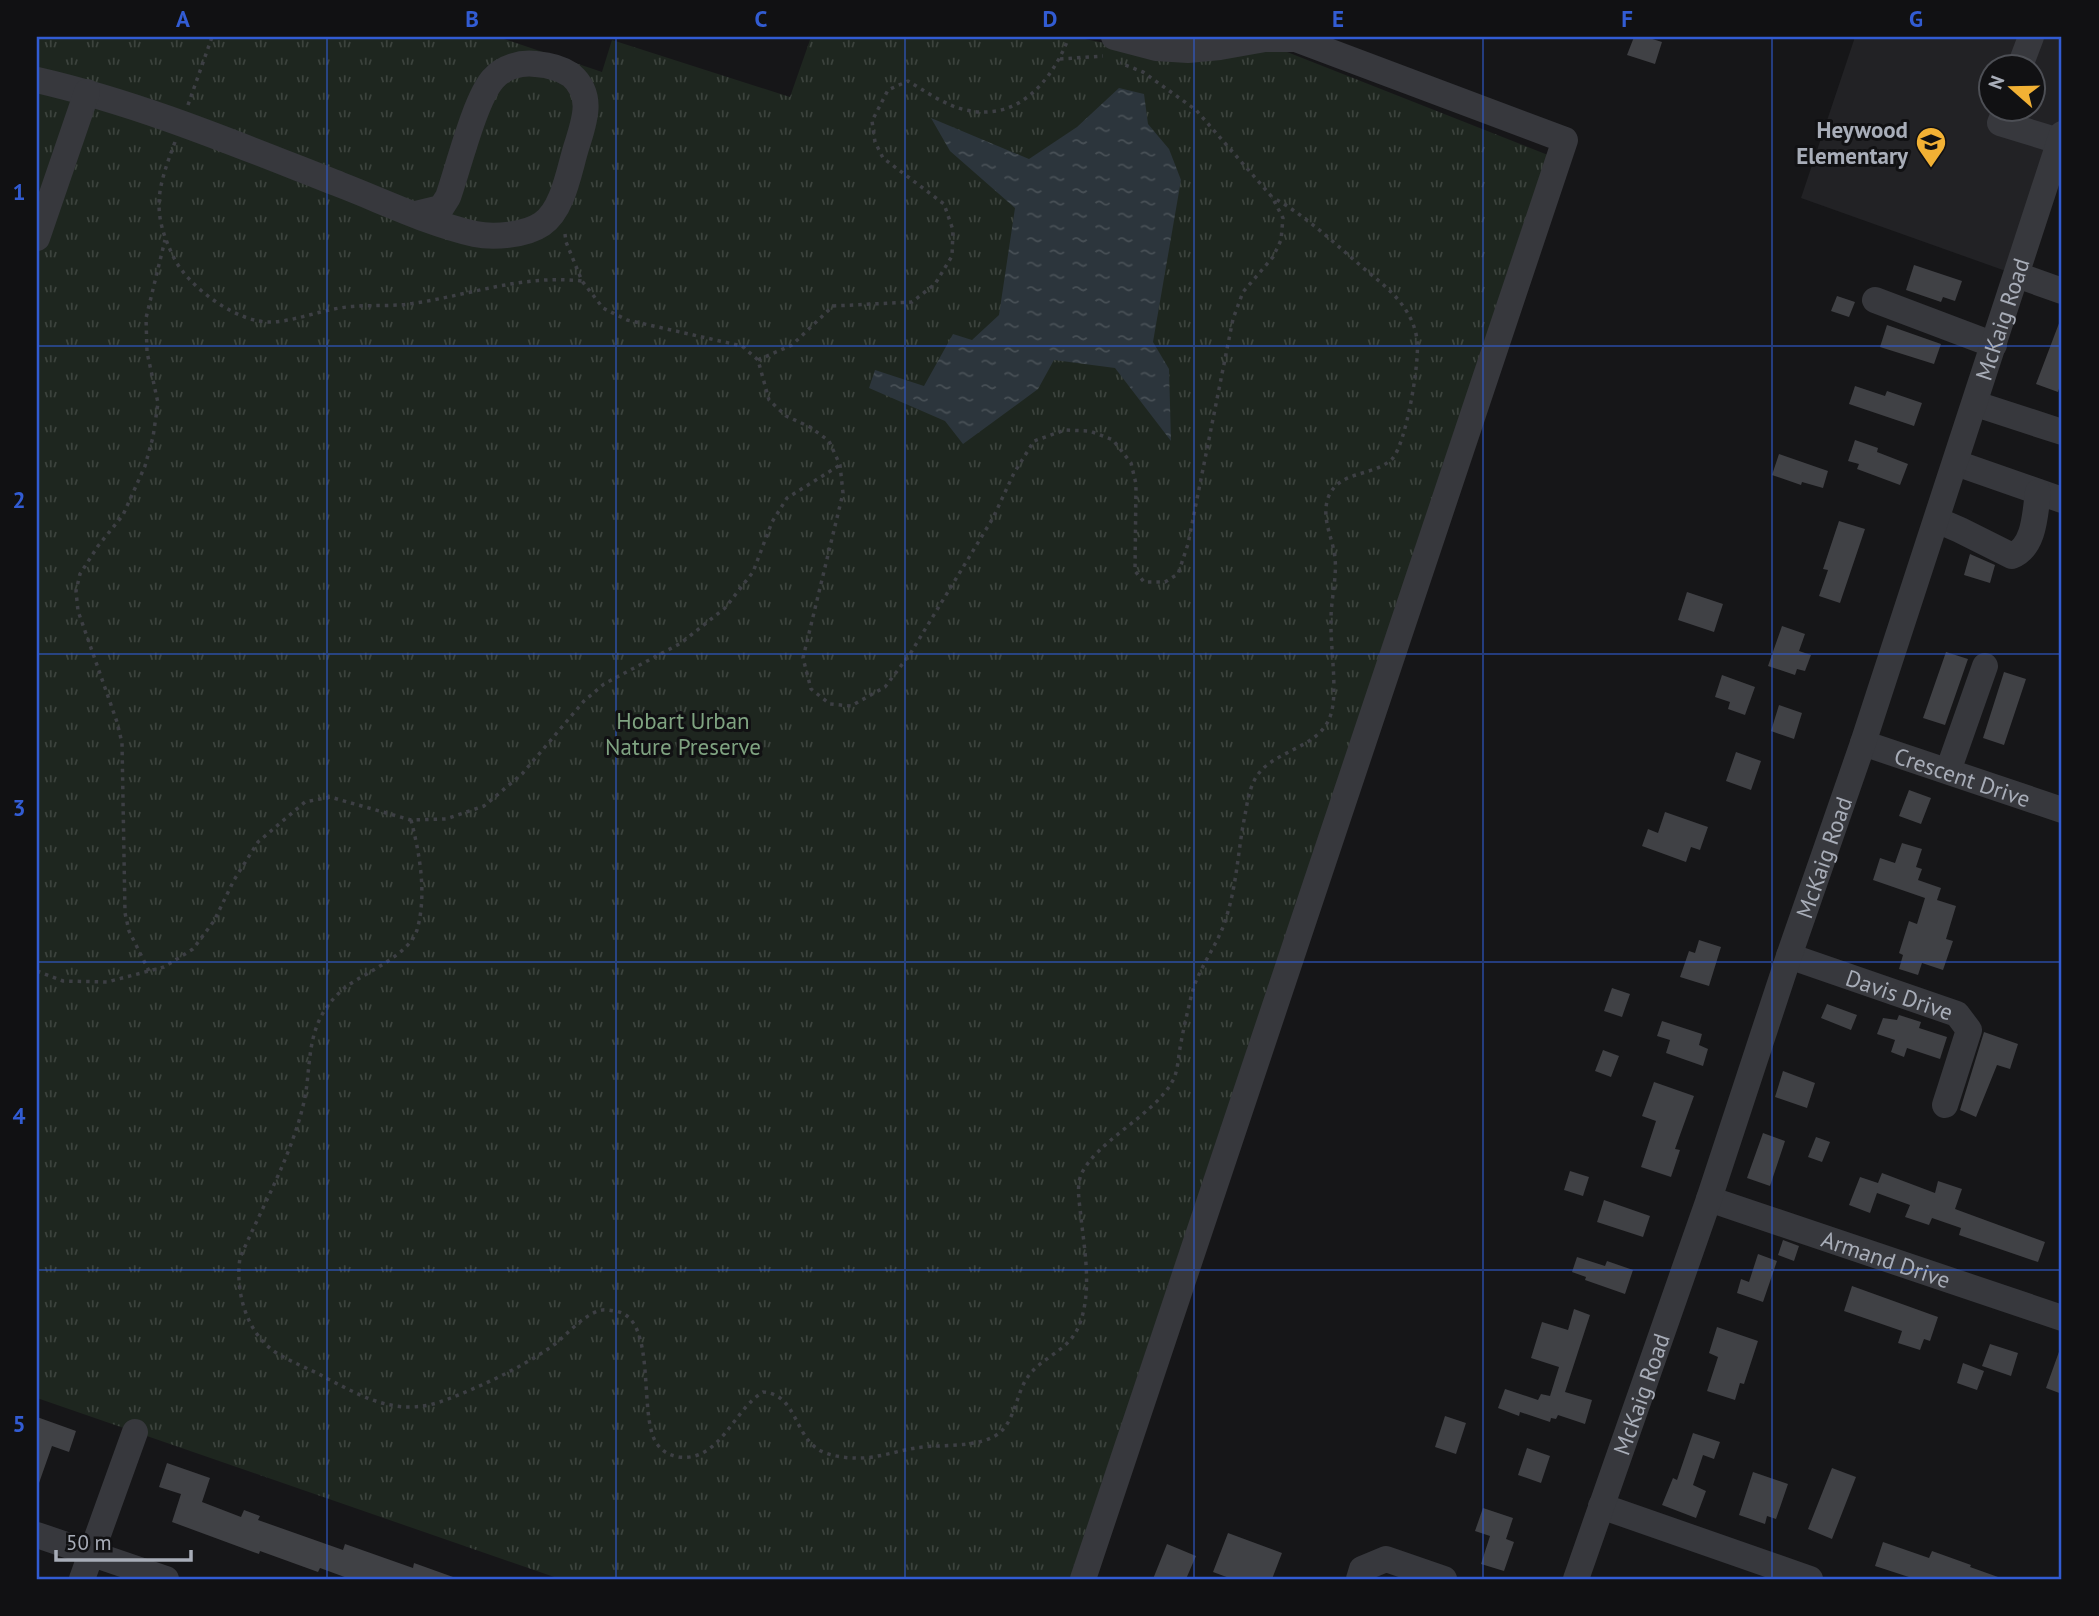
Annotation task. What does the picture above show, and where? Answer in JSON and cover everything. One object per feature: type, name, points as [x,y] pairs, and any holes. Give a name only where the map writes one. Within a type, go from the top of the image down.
[{"type":"street","points":[[1083,1579],[1565,140],[1296,39],[1265,39],[1188,50],[1156,48],[1114,37]]},
{"type":"street","points":[[37,80],[87,92],[182,122],[416,214],[477,234],[510,236],[542,224],[561,199],[583,125],[587,100],[570,74],[532,63],[509,67],[493,78],[482,97],[448,197],[440,208],[416,214]]},
{"type":"street","points":[[37,239],[87,92]]},
{"type":"street","points":[[2000,122],[2061,139]]},
{"type":"street","name":"McKaig Road","points":[[1576,1579],[1864,743],[2061,139]]},
{"type":"street","points":[[2017,275],[2062,291]]},
{"type":"street","points":[[1875,300],[1994,345]]},
{"type":"street","points":[[1976,404],[2062,432]]},
{"type":"street","points":[[1937,520],[2012,556],[2025,547],[2035,519],[2050,496],[1956,463]]},
{"type":"street","points":[[1948,771],[1985,666]]},
{"type":"street","name":"Crescent Drive","points":[[1864,743],[2062,810]]},
{"type":"street","name":"Davis Drive","points":[[1789,956],[1957,1014],[1969,1030],[1945,1105]]},
{"type":"street","name":"Armand Drive","points":[[1709,1199],[2062,1318]]},
{"type":"street","points":[[82,1579],[135,1432]]},
{"type":"street","points":[[1601,1506],[1810,1579]]},
{"type":"street","points":[[37,1535],[166,1579]]},
{"type":"street","points":[[1359,1579],[1362,1569],[1386,1559],[1444,1579]]},
{"type":"path","points":[[212,37],[161,178],[157,205],[165,240],[180,270],[239,317],[271,323],[341,307],[408,304],[532,280],[562,278],[582,281]]},
{"type":"path","points":[[758,360],[792,345],[833,306],[912,302],[935,284],[952,256],[953,230],[944,204],[883,158],[875,142],[872,121],[888,90],[908,82],[963,110],[989,114],[1020,104],[1047,77],[1060,59],[1069,37]]},
{"type":"path","points":[[565,232],[566,242],[582,281],[603,308],[627,320],[741,346],[758,360],[769,400],[786,416],[810,427],[829,441],[840,465],[843,493],[803,658],[811,689],[830,704],[851,706],[885,687],[910,654],[993,519],[1014,474],[1034,441],[1065,430],[1090,431],[1113,440],[1131,463],[1136,484],[1135,571],[1144,582],[1165,582],[1178,574],[1188,544],[1233,319],[1243,292],[1273,257],[1281,240],[1283,218],[1272,197],[1196,110],[1143,72],[1101,55],[1060,59]]},
{"type":"path","points":[[411,820],[421,868],[421,905],[416,933],[395,956],[346,987],[324,1012],[311,1044],[304,1105],[292,1141],[240,1258],[237,1275],[240,1298],[260,1337],[274,1352],[359,1395],[385,1405],[407,1409],[445,1401],[464,1393],[539,1355],[600,1310],[618,1311],[629,1318],[639,1332],[648,1420],[653,1439],[662,1451],[673,1456],[691,1458],[711,1447],[726,1434],[746,1406],[763,1392],[782,1398],[808,1441],[833,1455],[866,1457],[916,1447],[978,1441],[1000,1433],[1008,1423],[1028,1376],[1065,1348],[1076,1333],[1082,1317],[1086,1285],[1079,1180],[1088,1163],[1154,1103],[1174,1080],[1196,975],[1220,935],[1232,896],[1242,827],[1254,778],[1266,765],[1295,750],[1328,723],[1332,711],[1331,620],[1336,561],[1326,523],[1325,509],[1330,494],[1337,483],[1373,470],[1391,460],[1405,435],[1418,342],[1407,311],[1385,286],[1293,208],[1272,197]]},
{"type":"path","points":[[149,971],[129,931],[125,913],[122,743],[78,611],[76,592],[80,574],[127,506],[145,466],[153,437],[158,403],[148,352],[146,318],[165,240]]},
{"type":"path","points":[[37,971],[63,981],[107,982],[164,967],[193,949],[214,921],[234,880],[258,842],[305,803],[330,797],[411,820],[446,819],[484,806],[522,774],[583,701],[604,684],[681,643],[725,608],[753,572],[772,522],[787,498],[840,465]]},
{"type":"shaded area","name":"Heywood Elementary","points":[[1855,37],[2062,37],[2062,134],[2017,275],[1801,198]]},
{"type":"green space","name":"Hobart Urban Nature Preserve","points":[[37,37],[498,37],[602,72],[612,40],[790,97],[811,37],[1075,37],[1154,53],[1267,44],[1553,157],[1082,1579],[560,1579],[37,1398]]},
{"type":"water","points":[[1119,88],[1144,94],[1148,124],[1169,149],[1181,180],[1153,342],[1169,369],[1171,441],[1115,368],[1054,360],[1038,389],[963,444],[945,421],[869,388],[875,370],[924,386],[953,334],[972,340],[999,315],[1015,208],[950,151],[931,118],[1029,159],[1077,127]]},
{"type":"building","points":[[1634,37],[1646,37],[1662,42],[1655,64],[1627,55]]},
{"type":"building","points":[[1914,265],[1962,281],[1955,301],[1943,297],[1941,302],[1906,290]]},
{"type":"building","points":[[1837,296],[1855,302],[1849,317],[1831,311]]},
{"type":"building","points":[[2061,318],[2062,379],[2058,392],[2036,384]]},
{"type":"building","points":[[1887,325],[1941,344],[1934,364],[1880,347]]},
{"type":"building","points":[[1855,386],[1885,396],[1887,391],[1922,403],[1914,426],[1849,404]]},
{"type":"building","points":[[1855,440],[1878,448],[1877,452],[1908,464],[1900,485],[1857,469],[1859,464],[1848,461]]},
{"type":"building","points":[[1779,454],[1828,471],[1823,488],[1802,482],[1801,485],[1772,475]]},
{"type":"building","points":[[1839,521],[1865,529],[1840,603],[1819,596],[1828,570],[1823,569]]},
{"type":"building","points":[[1970,554],[1995,565],[1990,583],[1964,575]]},
{"type":"building","points":[[1687,592],[1723,604],[1714,632],[1678,620]]},
{"type":"building","points":[[1782,626],[1805,634],[1799,651],[1811,655],[1805,671],[1797,669],[1795,675],[1768,666]]},
{"type":"building","points":[[1946,652],[1968,659],[1945,725],[1923,718]]},
{"type":"building","points":[[2004,672],[2026,679],[2004,745],[1983,738]]},
{"type":"building","points":[[1722,675],[1755,687],[1745,715],[1728,709],[1730,702],[1715,697]]},
{"type":"building","points":[[1779,705],[1802,713],[1794,739],[1771,731]]},
{"type":"building","points":[[1736,752],[1761,761],[1751,790],[1726,781]]},
{"type":"building","points":[[1909,790],[1931,798],[1921,824],[1899,816]]},
{"type":"building","points":[[1665,812],[1708,827],[1700,850],[1691,847],[1686,862],[1642,846],[1648,829],[1658,833]]},
{"type":"building","points":[[1902,843],[1922,849],[1916,867],[1922,869],[1918,880],[1941,888],[1937,900],[1956,906],[1946,939],[1953,941],[1943,970],[1922,963],[1918,975],[1899,969],[1903,955],[1899,953],[1909,921],[1917,924],[1925,898],[1873,880],[1880,858],[1895,863]]},
{"type":"building","points":[[1699,940],[1721,947],[1709,986],[1680,977],[1689,951],[1695,953]]},
{"type":"building","points":[[1612,988],[1630,994],[1622,1017],[1604,1011]]},
{"type":"building","points":[[1827,1004],[1857,1015],[1851,1030],[1821,1018]]},
{"type":"building","points":[[1899,1015],[1921,1022],[1919,1028],[1947,1037],[1940,1059],[1907,1048],[1904,1057],[1891,1052],[1895,1040],[1877,1034],[1883,1018],[1897,1020]]},
{"type":"building","points":[[1662,1021],[1702,1034],[1699,1045],[1708,1049],[1703,1066],[1666,1053],[1670,1040],[1657,1036]]},
{"type":"building","points":[[1984,1032],[2018,1044],[2010,1069],[1997,1065],[1976,1117],[1960,1110]]},
{"type":"building","points":[[1603,1050],[1619,1056],[1611,1077],[1595,1071]]},
{"type":"building","points":[[1783,1071],[1815,1083],[1807,1108],[1775,1097]]},
{"type":"building","points":[[1654,1082],[1694,1096],[1675,1149],[1680,1150],[1671,1177],[1641,1167],[1656,1121],[1642,1116]]},
{"type":"building","points":[[1763,1133],[1785,1141],[1770,1186],[1747,1178]]},
{"type":"building","points":[[1816,1137],[1830,1142],[1822,1162],[1808,1157]]},
{"type":"building","points":[[1570,1171],[1589,1177],[1583,1196],[1564,1190]]},
{"type":"building","points":[[1882,1173],[1935,1193],[1938,1181],[1962,1189],[1955,1209],[2045,1242],[2038,1262],[1959,1235],[1961,1228],[1932,1218],[1929,1225],[1905,1217],[1910,1205],[1877,1193],[1870,1213],[1849,1205],[1860,1177],[1878,1183]]},
{"type":"building","points":[[1604,1200],[1650,1216],[1643,1237],[1597,1222]]},
{"type":"building","points":[[1783,1240],[1799,1246],[1794,1261],[1778,1255]]},
{"type":"building","points":[[1758,1254],[1777,1261],[1763,1302],[1737,1293],[1741,1279],[1749,1282]]},
{"type":"building","points":[[1577,1257],[1605,1266],[1607,1261],[1633,1270],[1625,1294],[1585,1280],[1586,1277],[1572,1272]]},
{"type":"building","points":[[1852,1286],[1938,1317],[1930,1341],[1924,1339],[1920,1350],[1898,1343],[1902,1331],[1844,1311]]},
{"type":"building","points":[[1574,1309],[1590,1315],[1565,1392],[1592,1400],[1585,1424],[1558,1415],[1556,1419],[1551,1418],[1550,1422],[1520,1412],[1519,1416],[1498,1408],[1505,1389],[1538,1400],[1541,1394],[1550,1396],[1559,1367],[1531,1358],[1542,1322],[1568,1330]]},
{"type":"building","points":[[1717,1327],[1758,1341],[1744,1384],[1740,1383],[1735,1400],[1707,1391],[1718,1357],[1709,1353]]},
{"type":"building","points":[[1990,1344],[2018,1353],[2011,1376],[1982,1366]]},
{"type":"building","points":[[2062,1349],[2062,1394],[2046,1388]]},
{"type":"building","points":[[1963,1363],[1984,1371],[1977,1390],[1957,1383]]},
{"type":"building","points":[[1445,1416],[1466,1423],[1456,1454],[1435,1447]]},
{"type":"building","points":[[37,1417],[76,1431],[69,1452],[52,1446],[39,1483],[37,1483]]},
{"type":"building","points":[[1693,1433],[1720,1442],[1714,1459],[1703,1455],[1693,1485],[1706,1491],[1696,1518],[1662,1505],[1673,1478],[1677,1480]]},
{"type":"building","points":[[1527,1448],[1550,1456],[1541,1483],[1518,1475]]},
{"type":"building","points":[[167,1463],[210,1478],[202,1502],[241,1517],[244,1510],[260,1516],[258,1520],[343,1550],[345,1544],[413,1568],[414,1563],[453,1579],[350,1579],[320,1568],[318,1572],[260,1551],[259,1554],[172,1522],[181,1494],[159,1487]]},
{"type":"building","points":[[1832,1468],[1856,1477],[1832,1539],[1808,1529]]},
{"type":"building","points":[[1753,1472],[1788,1484],[1776,1519],[1767,1516],[1765,1524],[1739,1515]]},
{"type":"building","points":[[1483,1508],[1513,1518],[1506,1539],[1514,1542],[1504,1571],[1481,1564],[1490,1536],[1475,1531]]},
{"type":"building","points":[[1228,1533],[1282,1553],[1272,1579],[1232,1579],[1213,1572]]},
{"type":"building","points":[[1883,1542],[1929,1558],[1932,1551],[1971,1565],[1970,1567],[1998,1579],[1915,1579],[1875,1566]]},
{"type":"building","points":[[1167,1544],[1196,1556],[1186,1579],[1153,1579]]},
{"type":"place","name":"Heywood Elementary","points":[[1931,169]]}]
